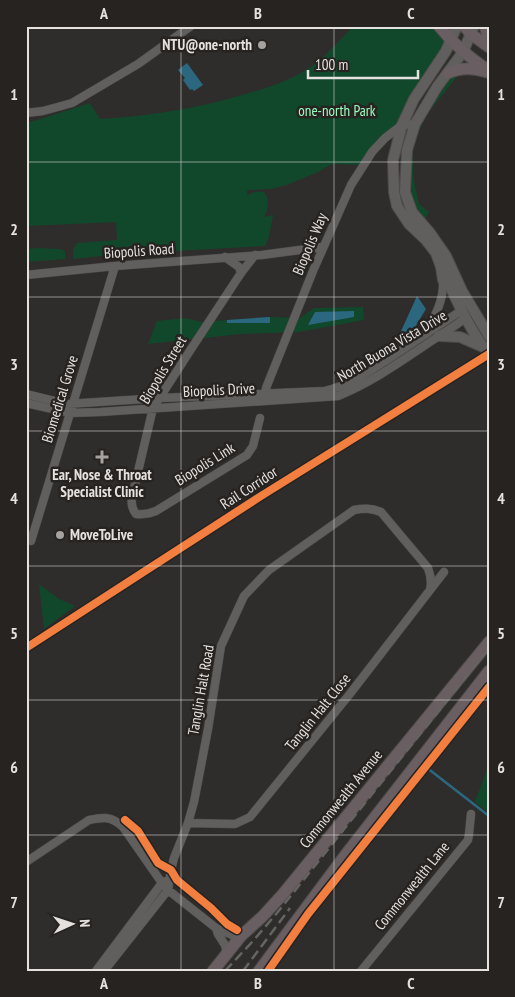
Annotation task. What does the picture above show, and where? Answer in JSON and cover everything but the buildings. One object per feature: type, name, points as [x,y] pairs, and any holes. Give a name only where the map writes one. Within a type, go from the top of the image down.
[{"type":"main road","points":[[439,26],[451,41],[489,72]]},
{"type":"main road","points":[[485,26],[489,40]]},
{"type":"main road","points":[[470,29],[489,47]]},
{"type":"main road","points":[[448,73],[464,68],[489,72]]},
{"type":"main road","name":"Commonwealth Avenue","points":[[213,971],[241,936],[283,894],[489,642]]},
{"type":"main road","points":[[259,971],[353,845],[489,671]]},
{"type":"street","points":[[26,113],[43,111],[72,103],[138,64],[191,26]]},
{"type":"street","name":"North Buona Vista Drive","points":[[457,26],[451,41],[414,99],[402,124],[393,160],[394,192],[397,206],[409,224],[426,240],[436,254],[441,267],[475,319]]},
{"type":"street","points":[[470,29],[463,52],[433,94],[415,124],[406,155],[405,192],[410,208],[446,256],[475,319],[486,350]]},
{"type":"street","points":[[402,124],[415,124]]},
{"type":"street","name":"Biopolis Way","points":[[265,398],[266,388],[322,247],[347,192],[372,152],[402,124]]},
{"type":"street","points":[[255,255],[322,247]]},
{"type":"street","name":"Biopolis Road","points":[[26,275],[255,255]]},
{"type":"street","name":"Biopolis Street","points":[[143,515],[136,514],[131,502],[154,408],[241,273],[255,255]]},
{"type":"street","points":[[225,257],[239,267],[241,273]]},
{"type":"street","name":"Biomedical Grove","points":[[31,541],[115,266]]},
{"type":"street","name":"North Buona Vista Drive","points":[[424,336],[439,309],[444,288],[441,267]]},
{"type":"street","name":"North Buona Vista Drive","points":[[265,398],[325,391],[346,385],[424,336],[475,319]]},
{"type":"street","name":"North Buona Vista Drive","points":[[265,398],[338,396],[382,373],[458,325],[475,319]]},
{"type":"street","points":[[440,336],[460,338],[486,350]]},
{"type":"street","name":"Biopolis Drive","points":[[26,394],[73,404],[160,398],[265,398]]},
{"type":"street","name":"Biopolis Drive","points":[[26,403],[70,413],[265,398]]},
{"type":"street","name":"Biopolis Link","points":[[143,515],[156,511],[247,455],[253,446],[260,418]]},
{"type":"street","name":"Tanglin Halt Road","points":[[168,890],[174,858],[194,802],[221,646],[244,596],[269,570],[354,510],[363,508],[372,508],[381,512],[428,568],[432,582],[430,590]]},
{"type":"street","name":"Tanglin Halt Close","points":[[188,822],[235,824],[250,817],[350,695],[444,572]]},
{"type":"street","name":"Commonwealth Lane","points":[[361,971],[468,840],[471,814]]},
{"type":"street","points":[[26,862],[89,820],[109,818],[123,827],[168,890],[216,928],[232,935],[241,936]]},
{"type":"street","points":[[96,971],[162,883],[169,878]]},
{"type":"street","points":[[104,971],[168,890]]},
{"type":"street","points":[[216,928],[225,945],[227,954]]},
{"type":"green space","name":"one-north Park","points":[[353,26],[439,26],[451,41],[402,125],[363,165],[332,164],[287,185],[271,189],[247,190],[247,196],[255,192],[265,193],[268,205],[264,217],[273,215],[269,237],[265,246],[121,254],[73,259],[73,250],[77,243],[117,240],[116,222],[26,226],[26,121],[31,122],[90,103],[100,119],[171,111],[252,92],[280,83],[307,70],[335,46]]},
{"type":"green space","points":[[464,68],[427,114],[413,149],[413,177],[419,204],[429,212],[419,229],[412,220],[405,181],[416,127],[437,87]]},
{"type":"green space","points":[[38,248],[65,251],[65,259],[26,262],[26,249]]},
{"type":"green space","points":[[363,307],[364,320],[299,332],[241,334],[148,344],[157,321],[186,318],[201,322],[270,317],[300,318],[314,308]]},
{"type":"green space","points":[[39,584],[59,599],[75,606],[44,629]]},
{"type":"green space","points":[[489,764],[489,813],[475,802]]},
{"type":"water","points":[[187,63],[203,85],[194,91],[190,90],[183,80],[185,78],[178,70]]},
{"type":"water","points":[[417,296],[426,309],[415,327],[397,340]]},
{"type":"water","points":[[354,311],[354,317],[308,325],[315,312]]},
{"type":"water","points":[[270,317],[270,323],[227,323],[227,320]]},
{"type":"waterway","points":[[421,765],[489,816]]},
{"type":"railway","points":[[225,971],[277,913],[489,648]]},
{"type":"railway","points":[[243,971],[290,908]]},
{"type":"cycle path","name":"Rail Corridor","points":[[26,648],[261,496],[489,354]]},
{"type":"cycle path","points":[[268,971],[308,914],[489,687]]},
{"type":"cycle path","points":[[125,820],[138,831],[158,863],[171,870],[177,880],[227,924],[237,930]]},
{"type":"place","name":"NTU@one-north","points":[[262,45]]},
{"type":"place","name":"Ear, Nose & Throat Specialist Clinic","points":[[102,457]]},
{"type":"place","name":"MoveToLive","points":[[60,535]]}]
